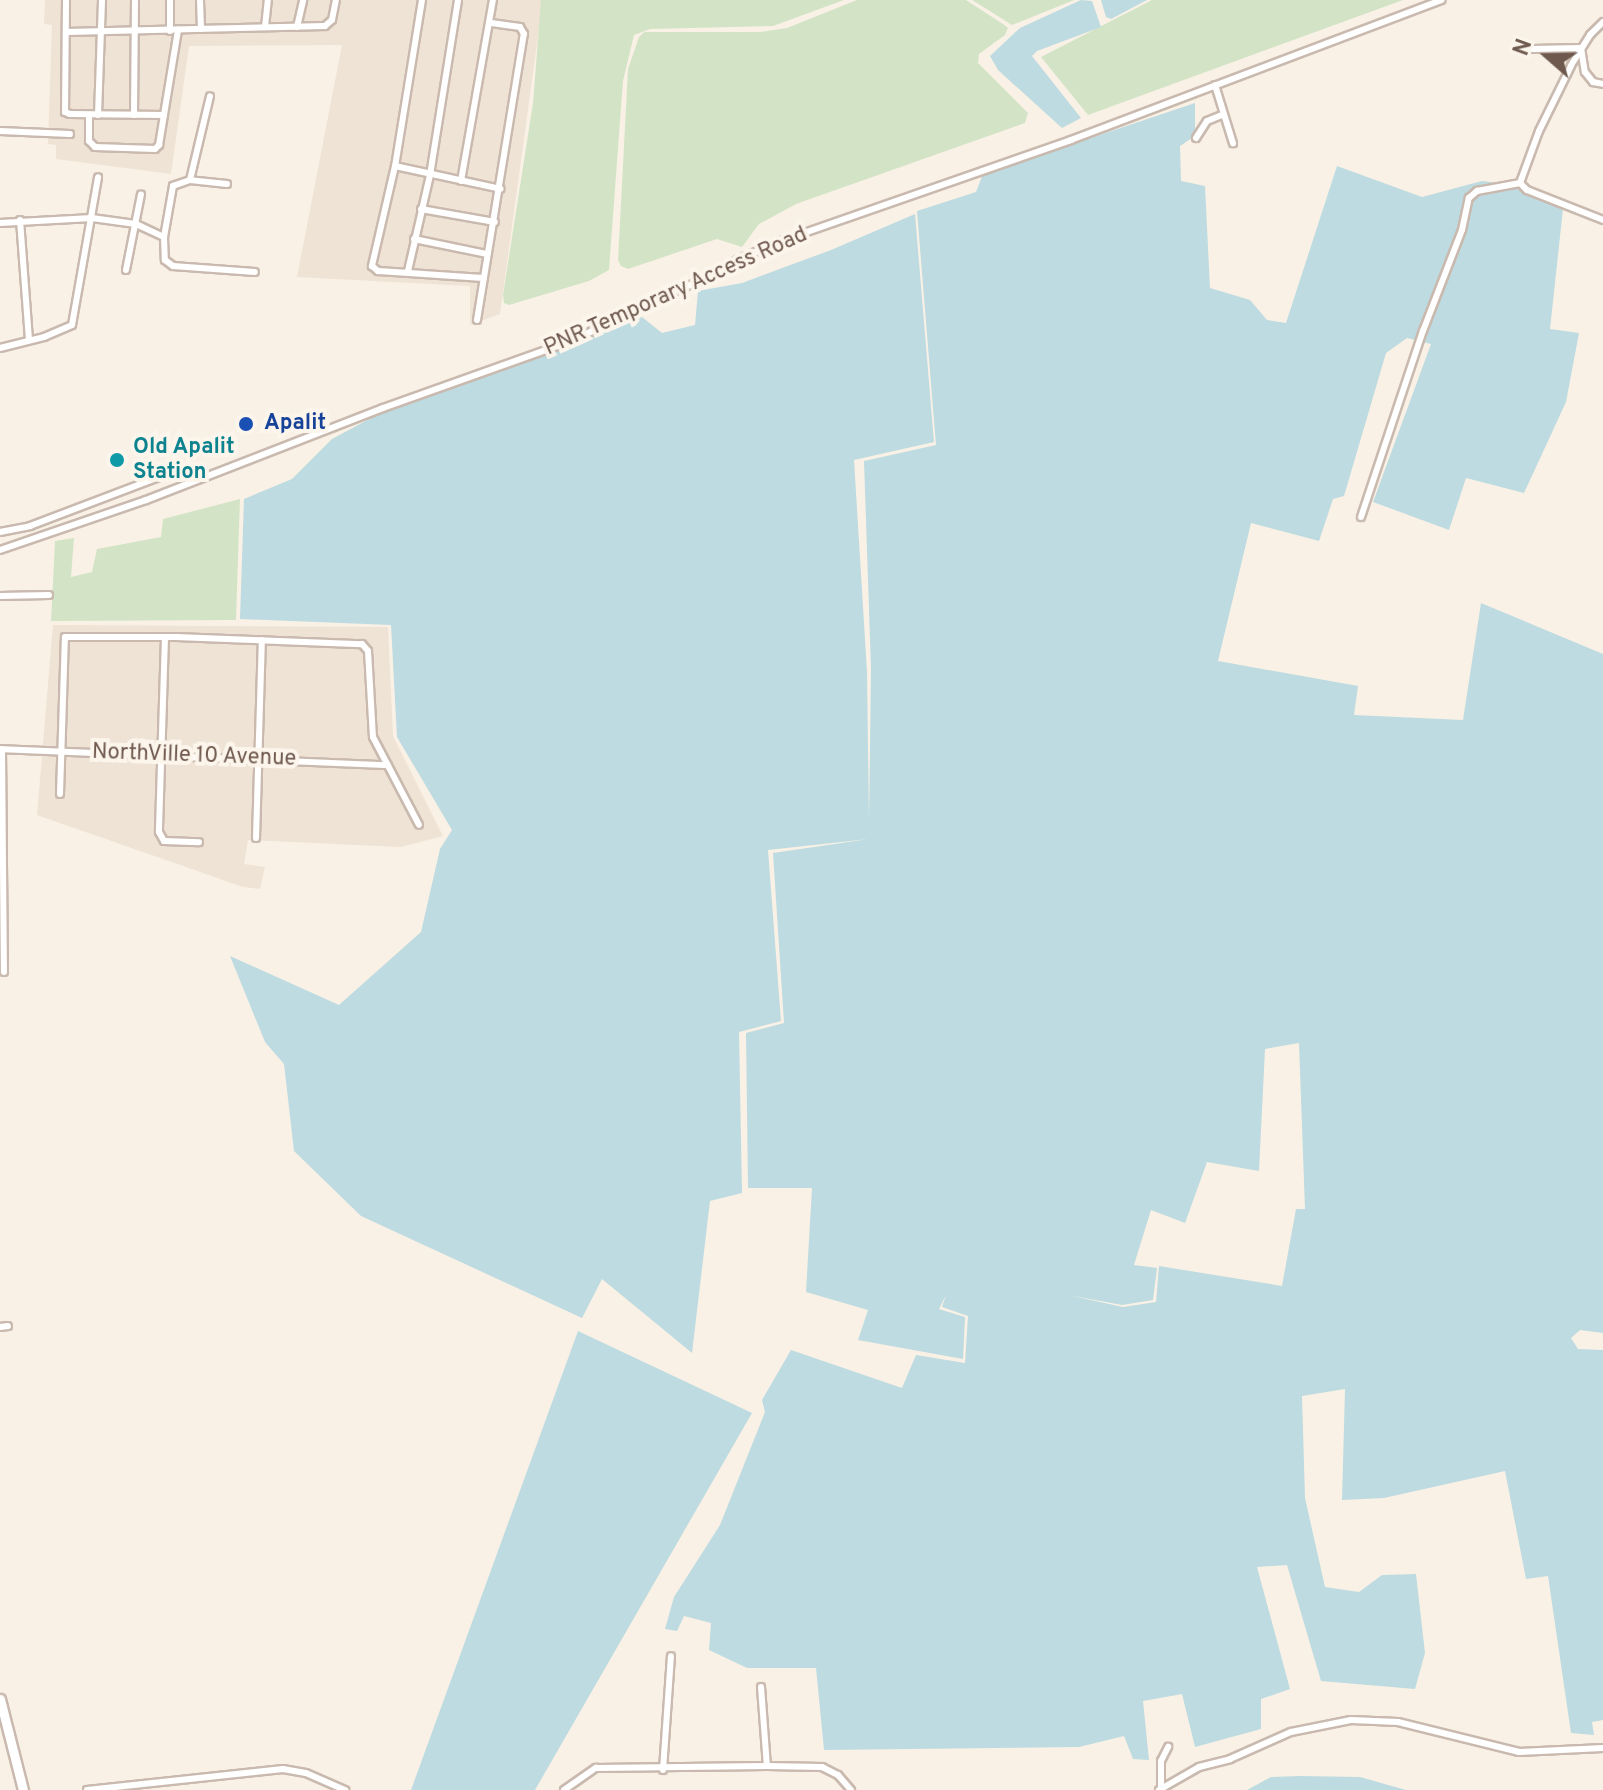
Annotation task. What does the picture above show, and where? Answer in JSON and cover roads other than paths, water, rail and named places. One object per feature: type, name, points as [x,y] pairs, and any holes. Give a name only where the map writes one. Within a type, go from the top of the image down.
[{"type":"main road","points":[[0,1699],[23,1790]]},
{"type":"street","points":[[66,0],[64,106],[70,114],[164,115]]},
{"type":"street","points":[[98,115],[102,0]]},
{"type":"street","points":[[134,115],[135,0]]},
{"type":"street","points":[[89,115],[89,141],[95,147],[147,150],[159,145],[174,30],[170,0]]},
{"type":"street","points":[[200,0],[201,29]]},
{"type":"street","points":[[265,27],[268,0]]},
{"type":"street","points":[[297,27],[303,0]]},
{"type":"street","points":[[66,32],[329,25],[336,0]]},
{"type":"street","points":[[422,0],[395,166],[372,266],[378,271],[484,278]]},
{"type":"street","points":[[408,271],[430,175],[458,0]]},
{"type":"street","points":[[461,181],[493,0]]},
{"type":"street","name":"PNR Temporary Access Road","points":[[0,550],[146,500],[383,408],[577,339],[645,303],[715,275],[737,260],[781,241],[1441,0]]},
{"type":"street","points":[[1520,183],[1539,131],[1581,48],[1603,22]]},
{"type":"street","points":[[477,320],[501,189],[524,34],[520,27],[491,23]]},
{"type":"street","points":[[1532,49],[1581,48]]},
{"type":"street","points":[[1581,48],[1585,72],[1593,82],[1603,84]]},
{"type":"street","points":[[1215,85],[1233,143]]},
{"type":"street","points":[[190,180],[210,96]]},
{"type":"street","points":[[1196,138],[1207,121],[1224,114]]},
{"type":"street","points":[[0,131],[70,134]]},
{"type":"street","points":[[395,166],[501,189]]},
{"type":"street","points":[[0,348],[72,325],[98,177]]},
{"type":"street","points":[[227,184],[179,181],[170,192],[164,237],[168,265],[255,272]]},
{"type":"street","points":[[1520,183],[1527,190],[1603,220]]},
{"type":"street","points":[[1361,517],[1423,331],[1462,230],[1469,198],[1477,191],[1520,183]]},
{"type":"street","points":[[126,270],[141,194]]},
{"type":"street","points":[[421,209],[495,222]]},
{"type":"street","points":[[0,223],[92,218],[136,224],[164,237]]},
{"type":"street","points":[[20,220],[29,340]]},
{"type":"street","points":[[414,239],[487,254]]},
{"type":"street","points":[[0,532],[30,526],[159,477]]},
{"type":"street","points":[[0,596],[49,595]]},
{"type":"street","points":[[60,794],[65,637],[165,637],[367,646],[373,737],[419,825]]},
{"type":"street","points":[[165,637],[161,839],[199,842]]},
{"type":"street","points":[[256,838],[262,640]]},
{"type":"street","points":[[1,749],[4,972]]},
{"type":"street","name":"NorthVille 10 Avenue","points":[[1,749],[388,765]]},
{"type":"street","points":[[663,1770],[671,1656]]},
{"type":"street","points":[[761,1687],[767,1766]]},
{"type":"street","points":[[1160,1789],[1199,1767],[1230,1759],[1291,1732],[1351,1720],[1398,1722],[1519,1752],[1603,1748]]},
{"type":"street","points":[[1160,1789],[1161,1761],[1168,1747]]},
{"type":"street","points":[[564,1790],[596,1768],[663,1770],[767,1766],[822,1767],[838,1775],[851,1790]]},
{"type":"street","points":[[87,1790],[150,1786],[283,1769],[306,1773],[345,1790]]},
{"type":"water","points":[[1081,0],[1092,1],[1101,27],[1037,51],[1032,56],[1081,118],[1062,128],[998,70],[990,56],[1020,28]]},
{"type":"water","points":[[1101,0],[1147,0],[1111,19],[1106,17]]},
{"type":"water","points":[[1195,103],[1195,136],[1180,146],[1181,181],[1205,186],[1210,288],[1250,300],[1267,320],[1286,323],[1337,166],[1422,197],[1482,181],[1524,186],[1563,209],[1550,329],[1579,333],[1566,402],[1524,493],[1466,478],[1449,530],[1373,502],[1431,344],[1407,338],[1386,353],[1344,496],[1333,499],[1319,541],[1251,523],[1218,661],[1358,686],[1354,715],[1463,720],[1481,603],[1603,654],[1603,1333],[1580,1330],[1571,1338],[1578,1349],[1603,1350],[1603,1720],[1592,1722],[1594,1735],[1571,1733],[1548,1576],[1526,1579],[1505,1471],[1384,1498],[1342,1500],[1345,1389],[1302,1396],[1305,1498],[1325,1587],[1359,1592],[1382,1575],[1416,1574],[1425,1653],[1415,1689],[1321,1681],[1287,1565],[1257,1567],[1290,1689],[1261,1699],[1261,1729],[1195,1747],[1182,1694],[1143,1701],[1149,1760],[1133,1759],[1124,1736],[1079,1747],[824,1750],[816,1668],[747,1668],[709,1650],[711,1623],[684,1616],[677,1631],[665,1629],[674,1597],[720,1525],[765,1412],[762,1400],[791,1350],[902,1388],[916,1355],[965,1363],[968,1316],[942,1307],[946,1295],[939,1309],[965,1317],[963,1359],[858,1340],[868,1310],[806,1292],[812,1188],[748,1188],[746,1033],[784,1023],[773,853],[869,839],[768,850],[781,1021],[739,1032],[742,1193],[710,1201],[692,1353],[602,1279],[582,1318],[361,1216],[294,1151],[284,1064],[265,1042],[230,956],[339,1005],[421,932],[440,849],[452,830],[397,737],[391,625],[240,619],[244,499],[292,479],[332,439],[427,388],[642,317],[662,333],[695,325],[698,291],[742,283],[915,214],[934,442],[854,460],[867,672],[869,821],[871,669],[864,461],[936,445],[917,211],[976,192],[983,174]],"holes":[[[1299,1043],[1305,1209],[1296,1209],[1282,1286],[1159,1266],[1156,1302],[1123,1307],[1068,1295],[1122,1305],[1153,1300],[1157,1268],[1134,1265],[1151,1210],[1185,1223],[1207,1162],[1259,1171],[1265,1049]]]},
{"type":"water","points":[[578,1331],[752,1413],[535,1790],[411,1790]]},
{"type":"water","points":[[1271,1777],[1360,1777],[1406,1790],[1247,1790]]},
{"type":"place","name":"Apalit","points":[[246,424]]},
{"type":"place","name":"Old Apalit Station","points":[[117,460]]}]
